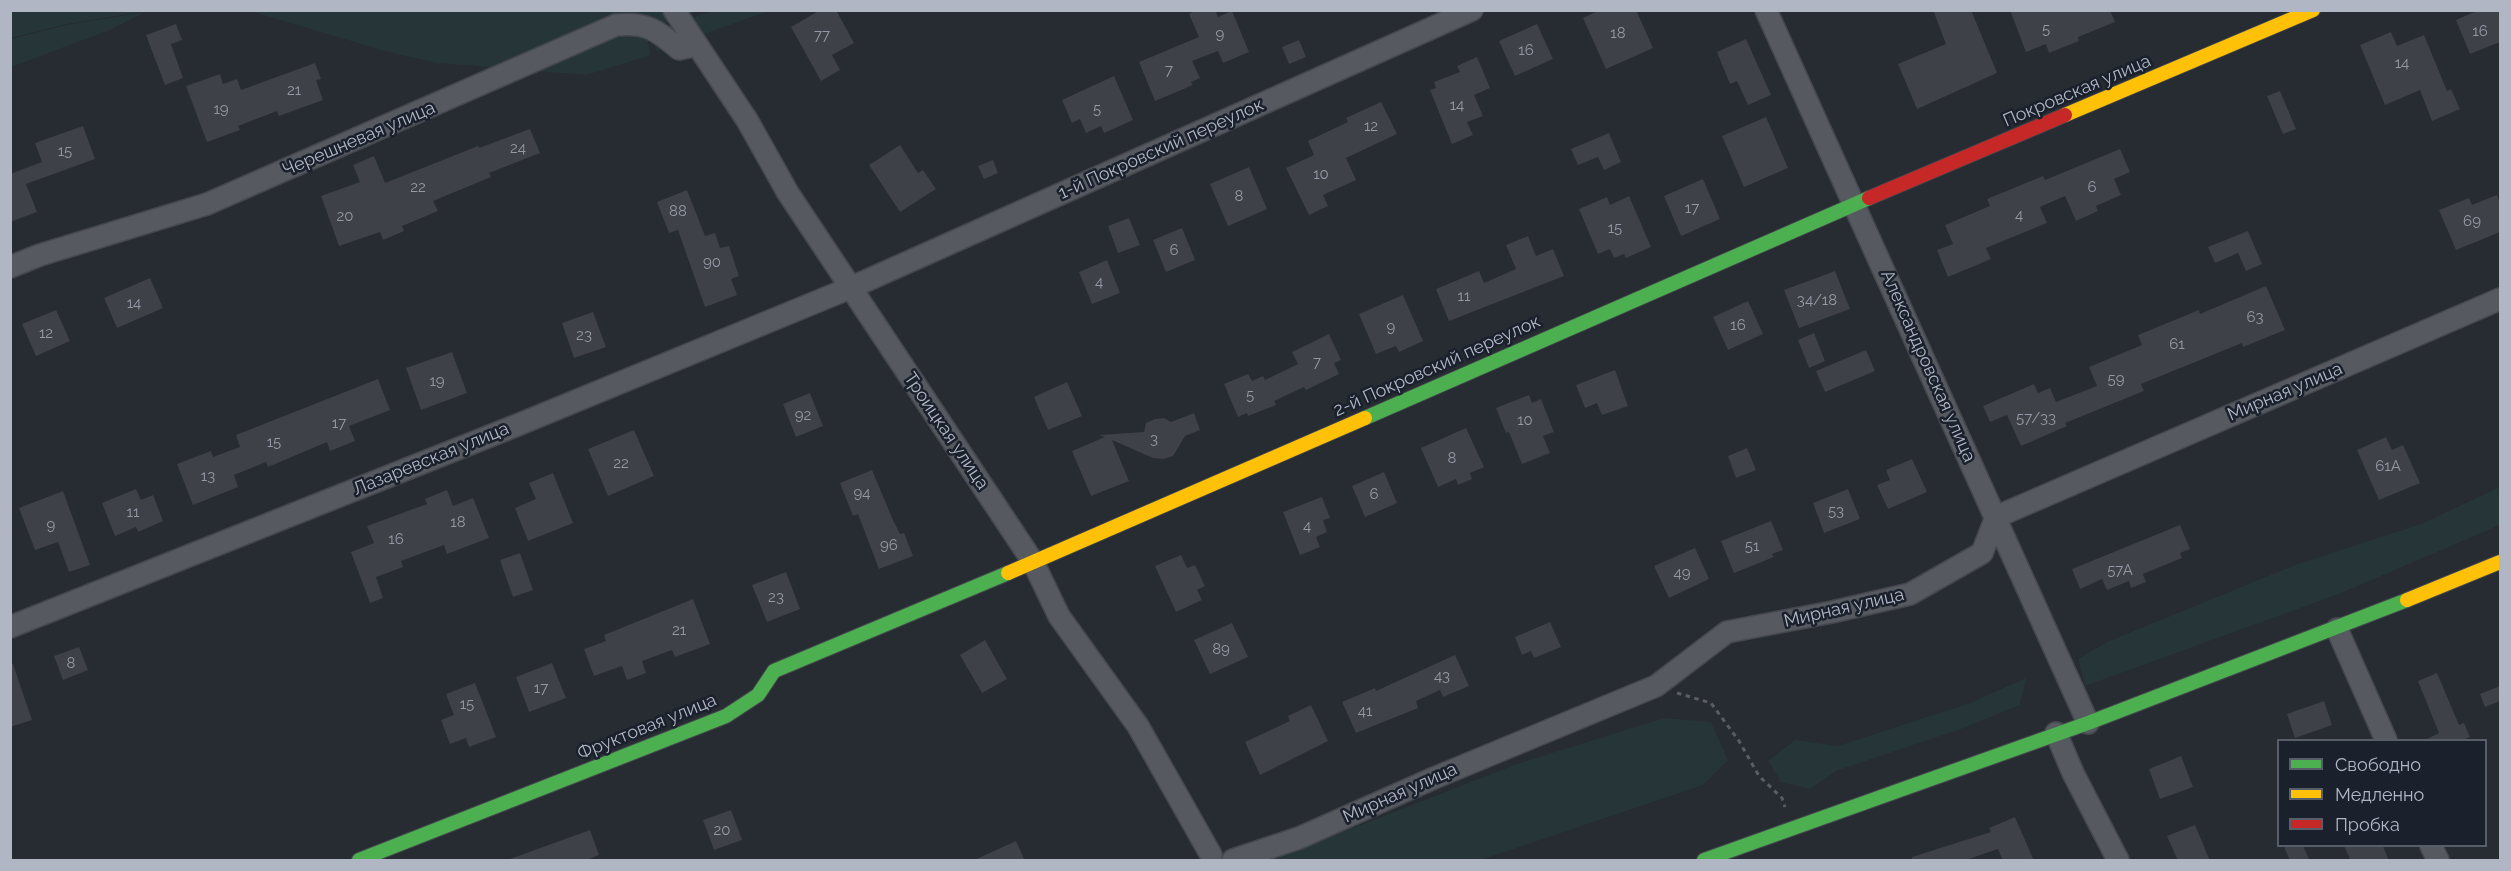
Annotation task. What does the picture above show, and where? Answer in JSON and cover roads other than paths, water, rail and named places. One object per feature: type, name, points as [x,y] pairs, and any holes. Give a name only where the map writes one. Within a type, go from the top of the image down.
[{"type":"street","name":"Троицкая улица","points":[[674,10],[747,120],[788,193],[1033,562],[1059,616],[1138,726],[1213,859]]},
{"type":"street","name":"1-й Покровский переулок","points":[[850,288],[1472,10]]},
{"type":"street","name":"Александровская улица","points":[[1766,10],[2088,723]]},
{"type":"street","name":"Покровская улица","points":[[1855,204],[2313,10]]},
{"type":"street","name":"Черешневая улица","points":[[10,267],[40,255],[207,204],[616,25],[635,23],[658,31],[679,49],[697,45]]},
{"type":"street","name":"2-й Покровский переулок","points":[[1033,562],[1855,204]]},
{"type":"street","name":"Лазаревская улица","points":[[10,627],[515,426],[850,288]]},
{"type":"street","name":"Мирная улица","points":[[1233,861],[1299,838],[1434,778],[1656,686],[1727,633],[1910,594],[1982,553],[1996,517],[2500,299]]},
{"type":"street","name":"Фруктовая улица","points":[[358,861],[726,716],[758,695],[774,671],[1033,562]]},
{"type":"street","points":[[1704,861],[2088,723],[2337,629],[2500,562]]},
{"type":"street","points":[[2337,629],[2385,739]]},
{"type":"street","points":[[2056,733],[2073,773],[2118,861]]},
{"type":"street","points":[[2432,847],[2438,861]]}]
